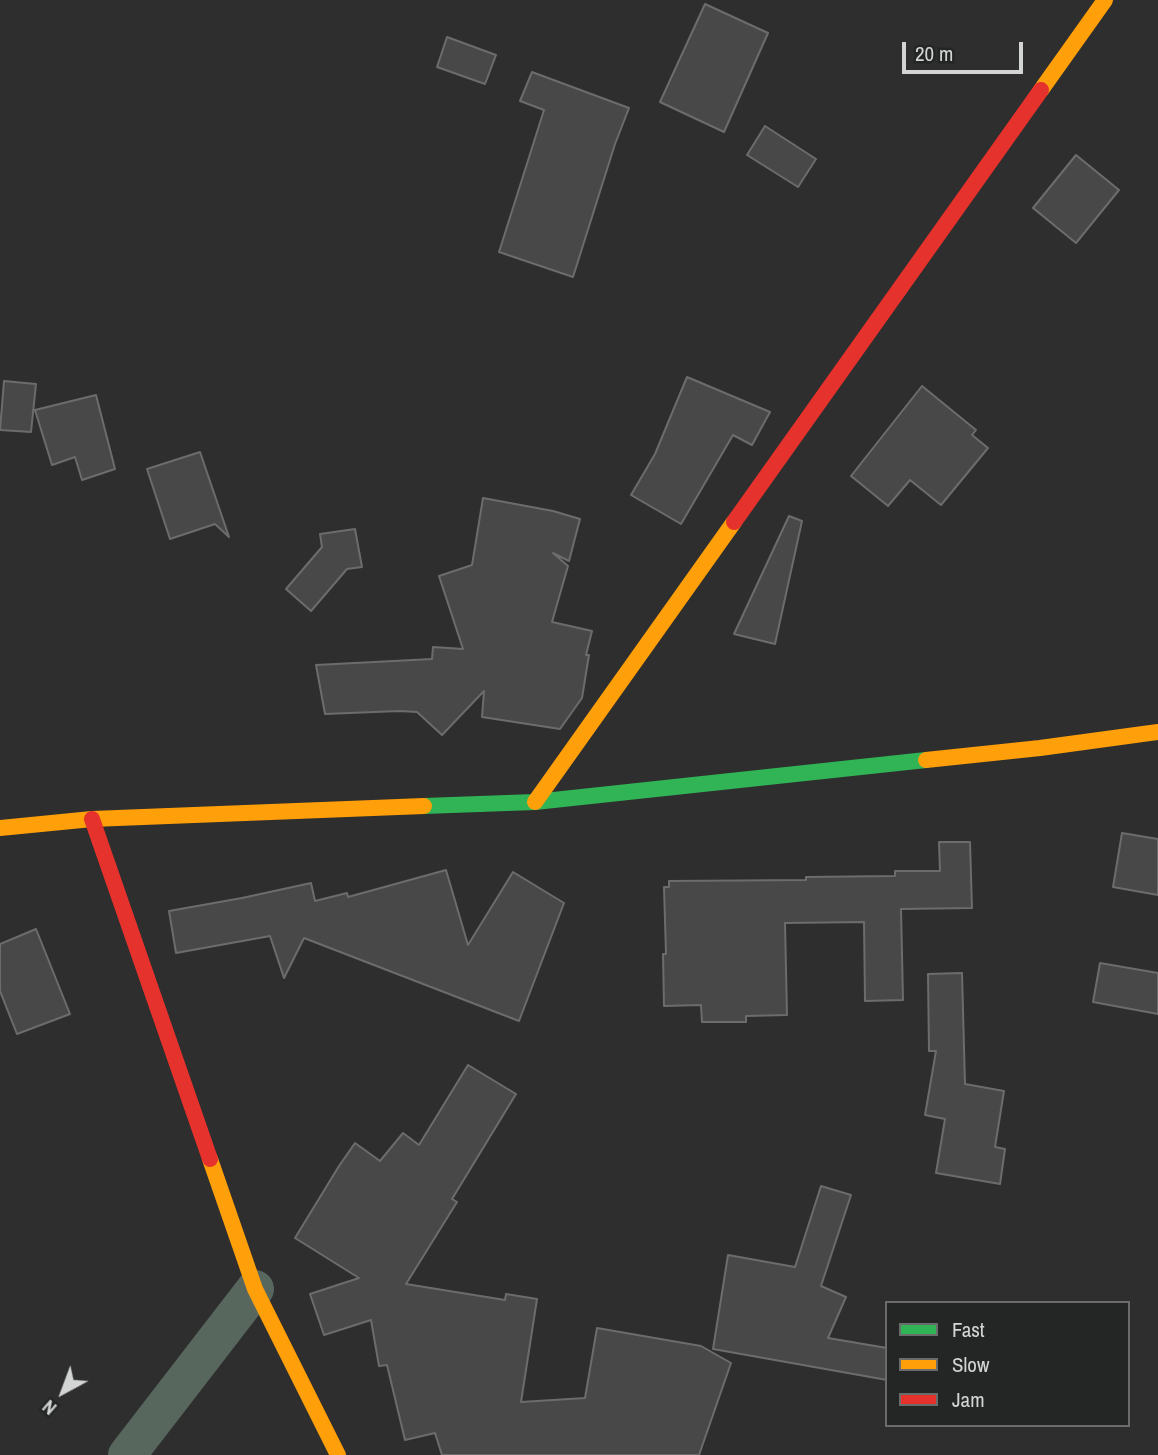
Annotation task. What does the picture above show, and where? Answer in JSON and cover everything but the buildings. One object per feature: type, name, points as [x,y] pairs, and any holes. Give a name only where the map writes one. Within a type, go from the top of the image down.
[{"type":"street","points":[[535,802],[1105,0]]},
{"type":"street","points":[[0,828],[92,819],[535,802],[1040,748],[1158,732]]},
{"type":"street","points":[[92,819],[255,1289],[338,1455]]},
{"type":"street","points":[[127,1455],[255,1289]]},
{"type":"traffic: fast","points":[[424,806],[535,802],[926,760]]},
{"type":"traffic: slow","points":[[1041,90],[1105,0]]},
{"type":"traffic: slow","points":[[535,802],[734,522]]},
{"type":"traffic: slow","points":[[926,760],[1158,732]]},
{"type":"traffic: slow","points":[[0,828],[92,819],[424,806]]},
{"type":"traffic: slow","points":[[210,1159],[255,1289],[338,1455]]},
{"type":"traffic: jam","points":[[734,522],[1041,90]]},
{"type":"traffic: jam","points":[[92,819],[210,1159]]}]
